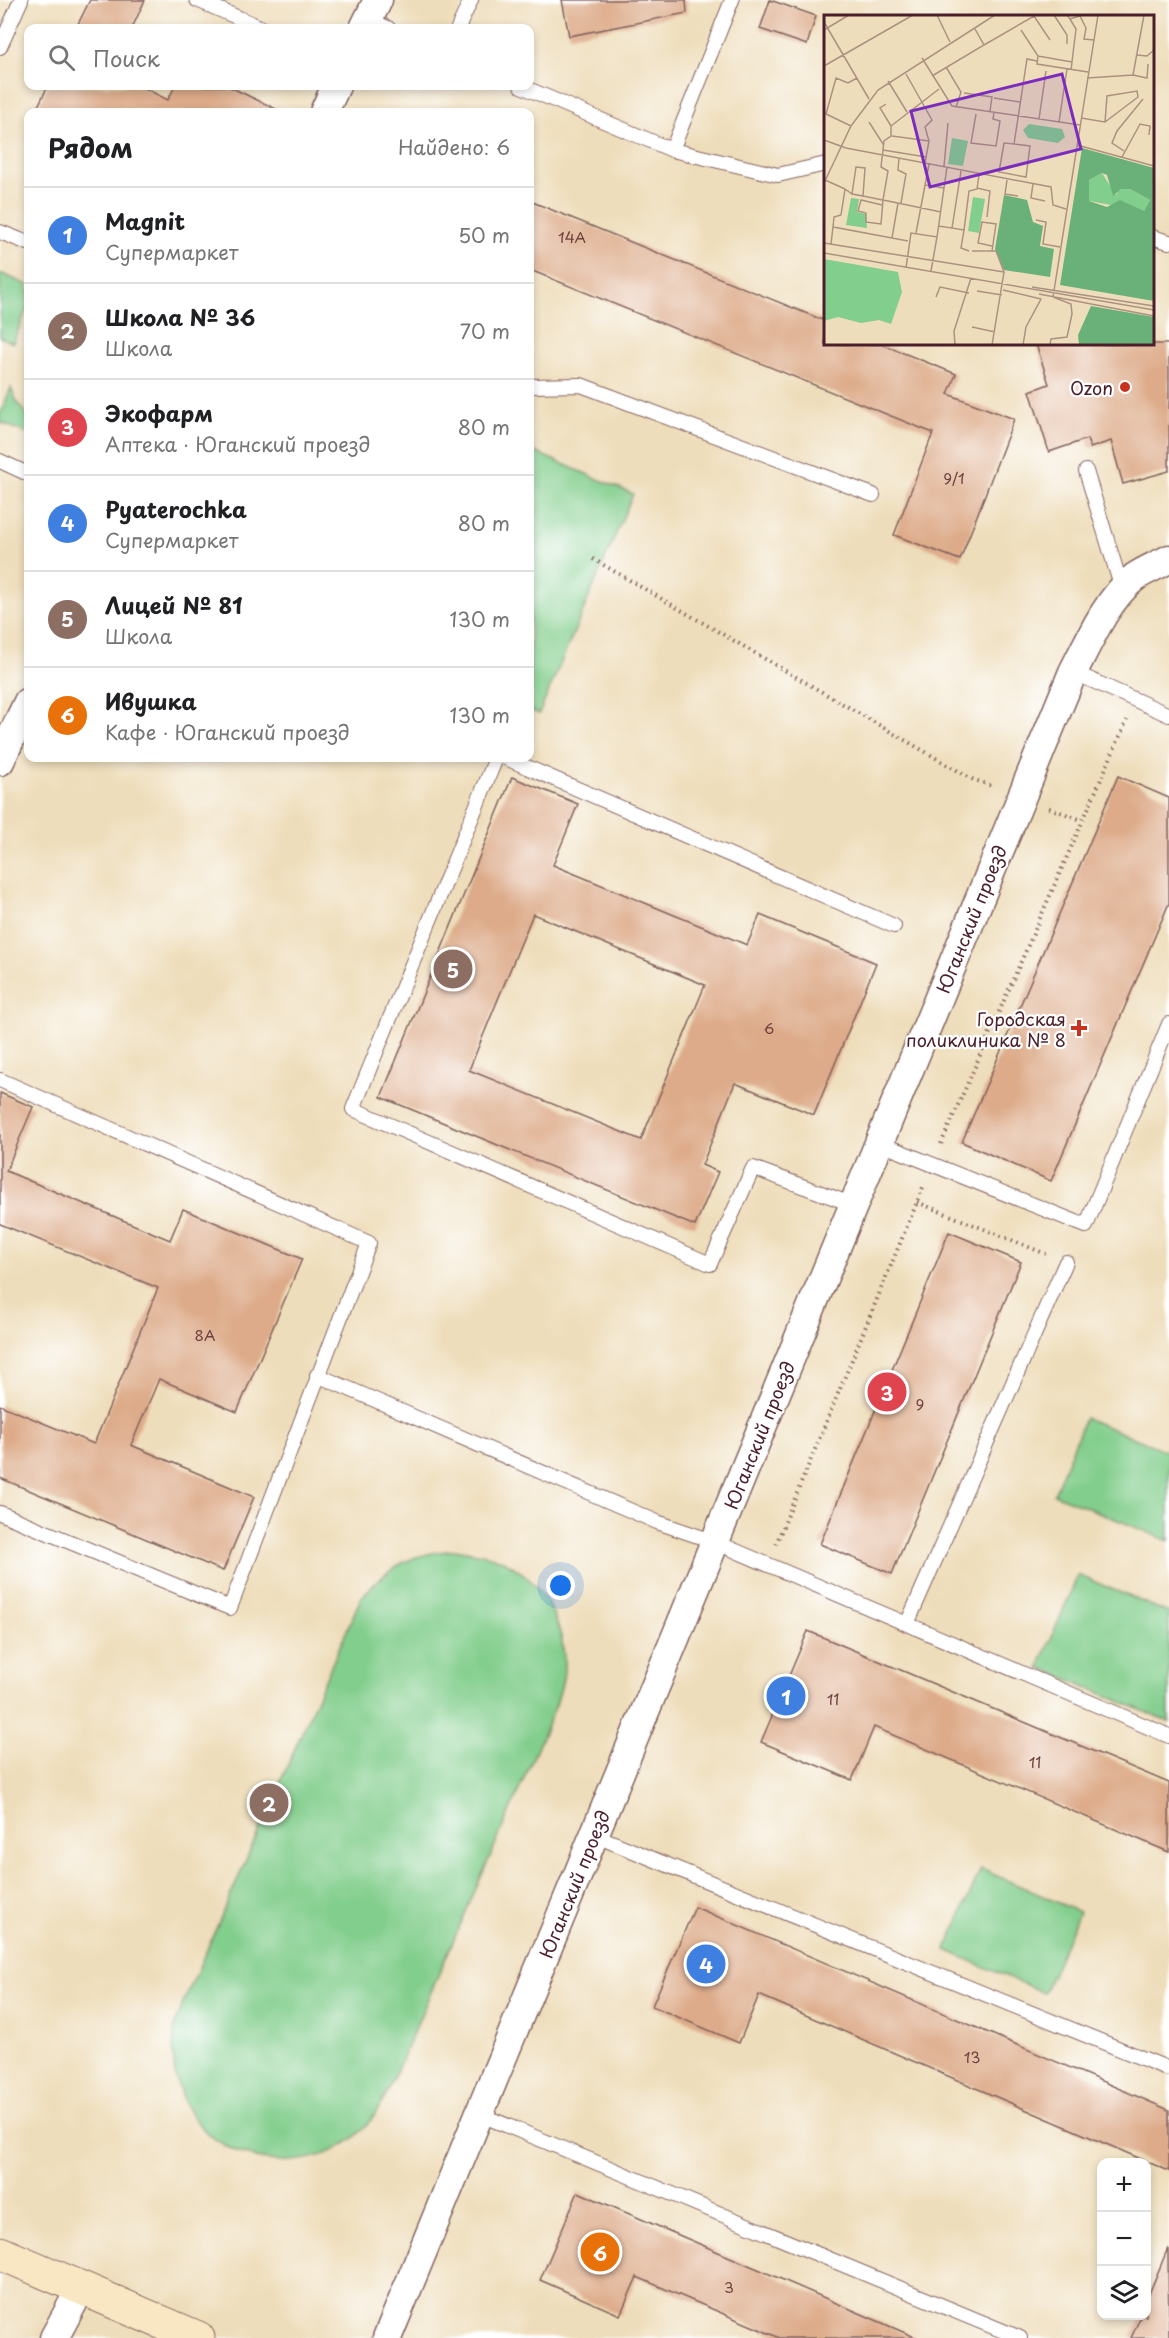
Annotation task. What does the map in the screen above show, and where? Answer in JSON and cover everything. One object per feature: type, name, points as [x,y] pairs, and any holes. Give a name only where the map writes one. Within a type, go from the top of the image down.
[{"type":"main road","points":[[0,2253],[198,2338]]},
{"type":"street","points":[[326,108],[334,90]]},
{"type":"street","name":"Юганский проезд","points":[[387,2338],[1073,672],[1100,620],[1123,591],[1135,578],[1169,559]]},
{"type":"street","points":[[0,760],[24,710]]},
{"type":"street","points":[[54,2338],[81,2288]]},
{"type":"lane","points":[[0,47],[21,0]]},
{"type":"lane","points":[[197,0],[253,24]]},
{"type":"lane","points":[[460,24],[471,0]]},
{"type":"lane","points":[[672,150],[732,0]]},
{"type":"lane","points":[[530,90],[672,150],[778,175],[824,164]]},
{"type":"lane","points":[[0,232],[24,241]]},
{"type":"lane","points":[[1154,238],[1169,242]]},
{"type":"lane","points":[[534,386],[580,385],[873,495]]},
{"type":"lane","points":[[0,461],[24,472]]},
{"type":"lane","points":[[1086,471],[1123,591]]},
{"type":"lane","points":[[1073,672],[1169,715]]},
{"type":"lane","points":[[494,762],[353,1109],[711,1264],[753,1168],[854,1205]]},
{"type":"lane","points":[[515,762],[894,927]]},
{"type":"lane","points":[[879,1143],[1086,1227],[1169,1024]]},
{"type":"lane","points":[[0,1080],[369,1243],[230,1608],[0,1514]]},
{"type":"lane","points":[[907,1624],[1066,1262]]},
{"type":"lane","points":[[317,1375],[657,1522],[715,1542],[768,1564],[1169,1736]]},
{"type":"lane","points":[[594,1835],[1169,2069]]},
{"type":"lane","points":[[479,2114],[1020,2338]]},
{"type":"path","points":[[593,559],[972,779]]},
{"type":"path","points":[[768,1564],[933,1164],[1136,700]]},
{"type":"path","points":[[917,1202],[1066,1262]]},
{"type":"green space","points":[[0,273],[24,283],[24,316],[13,343],[0,337]]},
{"type":"green space","points":[[11,388],[18,404],[24,411],[24,432],[0,422],[0,414]]},
{"type":"green space","points":[[534,452],[633,494],[539,714],[534,712]]},
{"type":"green space","points":[[1085,1418],[1169,1452],[1169,1541],[1054,1494]]},
{"type":"green space","points":[[460,1550],[496,1558],[512,1566],[537,1588],[547,1603],[555,1618],[563,1652],[563,1678],[556,1705],[386,2095],[372,2119],[345,2144],[319,2156],[292,2161],[264,2160],[238,2152],[214,2138],[195,2119],[181,2094],[174,2067],[175,2022],[361,1598],[383,1576],[404,1562],[429,1554]]},
{"type":"green space","points":[[1078,1575],[1169,1613],[1169,1722],[1039,1667]]},
{"type":"green space","points":[[981,1869],[1079,1912],[1044,1993],[946,1950]]},
{"type":"building","points":[[90,0],[145,0],[134,24],[78,24]]},
{"type":"building","points":[[562,0],[686,0],[687,13],[569,36]]},
{"type":"building","points":[[770,0],[816,16],[807,45],[760,29]]},
{"type":"building","points":[[46,90],[148,90],[168,100],[173,90],[236,90],[274,108],[37,108]]},
{"type":"building","points":[[534,203],[824,321],[824,345],[884,345],[956,374],[948,394],[1014,419],[960,560],[894,535],[933,433],[534,272]]},
{"type":"building","points":[[1169,344],[1169,471],[1123,484],[1111,441],[1090,448],[1087,439],[1049,452],[1030,391],[1049,384],[1036,345]]},
{"type":"building","name":"Городская поликлиника № 8","points":[[1118,776],[1169,798],[1169,903],[1051,1181],[962,1142]]},
{"type":"building","points":[[512,777],[578,804],[553,865],[747,945],[760,915],[876,963],[814,1115],[735,1083],[702,1165],[718,1172],[695,1226],[381,1097]],"holes":[[[533,914],[705,985],[641,1140],[469,1070]]]},
{"type":"building","points":[[0,1093],[33,1107],[6,1171],[170,1240],[183,1209],[302,1259],[237,1412],[159,1379],[131,1445],[254,1497],[223,1571],[0,1478],[0,1405],[94,1444],[158,1288],[0,1224]]},
{"type":"building","points":[[949,1232],[1021,1262],[892,1574],[820,1544]]},
{"type":"building","points":[[808,1631],[1169,1783],[1169,1852],[874,1727],[852,1780],[761,1742]]},
{"type":"building","points":[[695,1907],[1169,2110],[1169,2171],[1151,2163],[1151,2158],[1139,2158],[759,1995],[739,2043],[652,2006]]},
{"type":"building","points":[[578,2192],[917,2338],[780,2338],[637,2277],[620,2315],[540,2280]]},
{"type":"building","points":[[1168,2248],[1169,2338],[1131,2338],[1139,2320],[1151,2320],[1151,2289]]},
{"type":"place","name":"Ozon","points":[[1125,387]]},
{"type":"place","name":"Лицей № 81","points":[[453,969]]},
{"type":"place","name":"Городская поликлиника № 8","points":[[1079,1028]]},
{"type":"place","name":"Экофарм","points":[[887,1392]]},
{"type":"place","name":"Magnit","points":[[786,1696]]},
{"type":"place","name":"Школа № 36","points":[[269,1803]]},
{"type":"place","name":"Pyaterochka","points":[[706,1964]]},
{"type":"place","name":"Ивушка","points":[[600,2252]]}]
